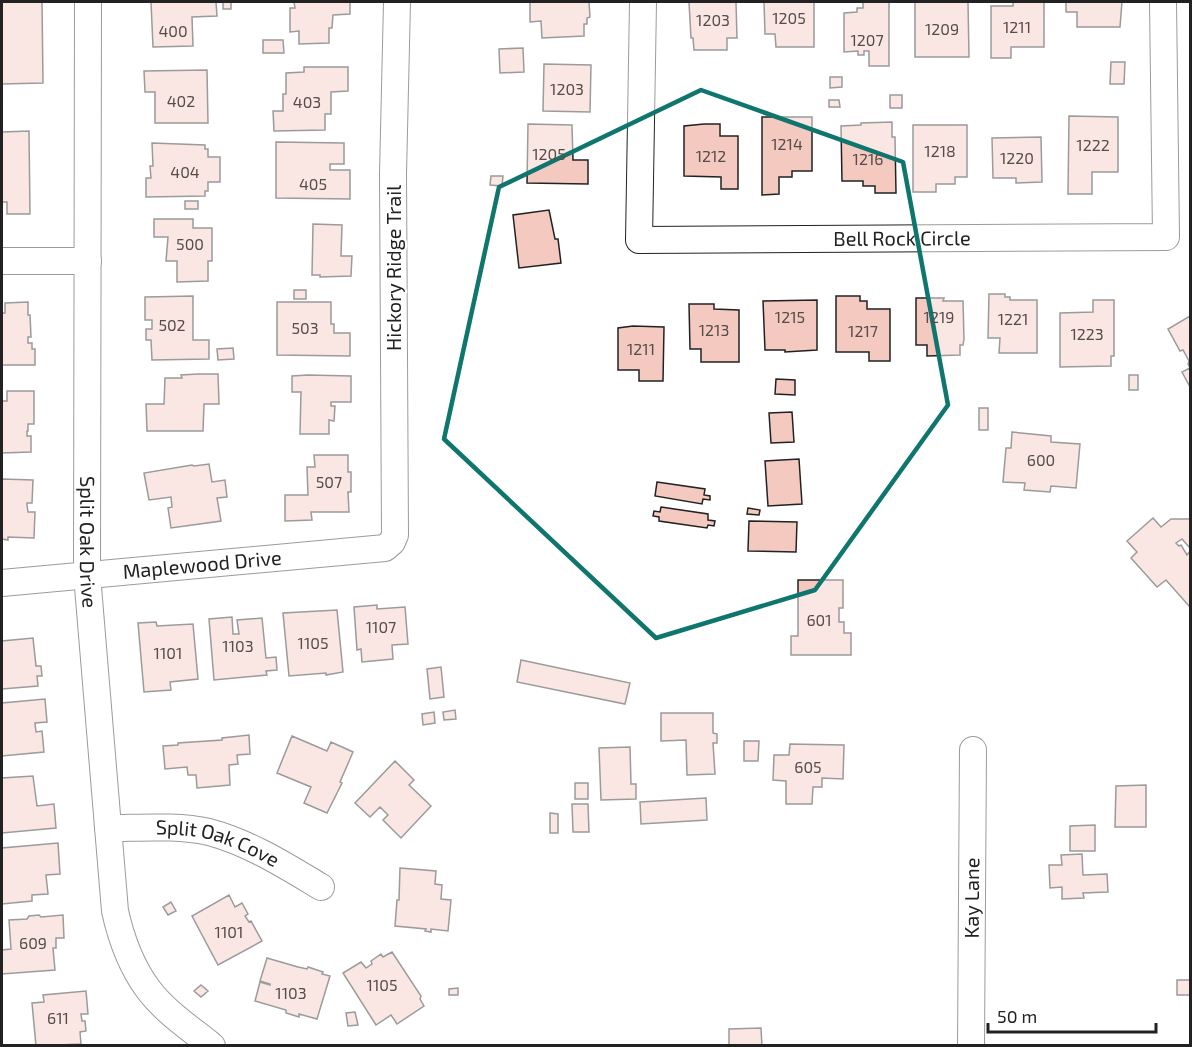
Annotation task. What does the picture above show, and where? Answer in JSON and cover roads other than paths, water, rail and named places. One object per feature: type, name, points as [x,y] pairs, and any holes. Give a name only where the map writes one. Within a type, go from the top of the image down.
[{"type":"street","name":"Split Oak Drive","points":[[88,2],[87,575],[115,911],[121,937],[148,989],[166,1008],[212,1046]]},
{"type":"street","name":"Hickory Ridge Trail","points":[[395,535],[393,174],[397,2]]},
{"type":"street","name":"Bell Rock Circle","points":[[644,2],[639,240],[1166,237],[1162,2]]},
{"type":"street","points":[[2,261],[88,261]]},
{"type":"street","name":"Maplewood Drive","points":[[2,583],[385,548],[392,542],[395,535]]},
{"type":"street","name":"Kay Lane","points":[[971,1046],[973,750]]},
{"type":"street","name":"Split Oak Cove","points":[[108,828],[165,828],[208,832],[237,841],[266,855],[321,887]]}]
